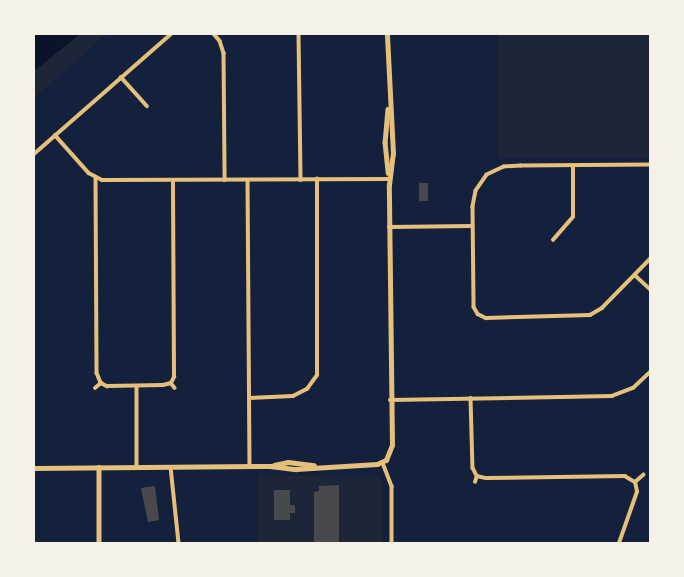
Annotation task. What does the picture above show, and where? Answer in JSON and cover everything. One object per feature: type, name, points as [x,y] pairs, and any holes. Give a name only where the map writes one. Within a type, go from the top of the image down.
[{"type":"street","points":[[34,154],[171,34]]},
{"type":"street","points":[[214,34],[220,41],[224,53],[225,180]]},
{"type":"street","points":[[299,34],[301,180]]},
{"type":"street","points":[[387,34],[389,102],[393,154],[389,179]]},
{"type":"street","points":[[121,77],[147,106]]},
{"type":"street","points":[[383,463],[391,450],[389,179],[385,142],[389,102]]},
{"type":"street","points":[[55,135],[96,178],[97,373],[101,383],[107,386],[159,386],[170,382],[174,373],[173,180]]},
{"type":"street","points":[[650,165],[521,166],[495,170],[482,181],[476,191],[472,226],[473,303],[478,314],[486,318],[590,315],[602,308],[650,259]]},
{"type":"street","points":[[553,240],[573,217],[573,166]]},
{"type":"street","points":[[96,178],[173,180],[389,179]]},
{"type":"street","points":[[248,180],[250,466]]},
{"type":"street","points":[[249,398],[293,396],[307,389],[317,375],[317,180]]},
{"type":"street","points":[[389,227],[472,226]]},
{"type":"street","points":[[635,275],[650,289]]},
{"type":"street","points":[[390,400],[612,396],[633,388],[650,372]]},
{"type":"street","points":[[170,382],[175,388]]},
{"type":"street","points":[[96,388],[101,383]]},
{"type":"street","points":[[137,386],[137,467]]},
{"type":"street","points":[[471,398],[473,468],[477,476],[475,482]]},
{"type":"street","points":[[34,468],[270,466],[288,469],[383,463]]},
{"type":"street","points":[[383,463],[392,486],[392,543]]},
{"type":"street","points":[[99,467],[100,543]]},
{"type":"street","points":[[171,467],[179,543]]},
{"type":"street","points":[[635,482],[643,475]]},
{"type":"street","points":[[477,476],[486,478],[626,476],[635,482],[637,492],[619,543]]},
{"type":"shaded area","points":[[34,34],[107,34],[34,98]]},
{"type":"shaded area","points":[[34,34],[80,34],[34,71]]},
{"type":"shaded area","points":[[498,34],[650,34],[650,158],[498,158]]},
{"type":"shaded area","points":[[258,475],[379,477],[382,482],[383,543],[258,543]]},
{"type":"building","points":[[419,183],[428,183],[428,201],[419,201]]},
{"type":"building","points":[[339,485],[339,543],[314,543],[314,492],[319,491],[319,486]]},
{"type":"building","points":[[155,486],[159,520],[148,522],[141,488]]},
{"type":"building","points":[[274,490],[290,490],[290,505],[295,505],[295,513],[290,513],[290,520],[274,520]]}]
